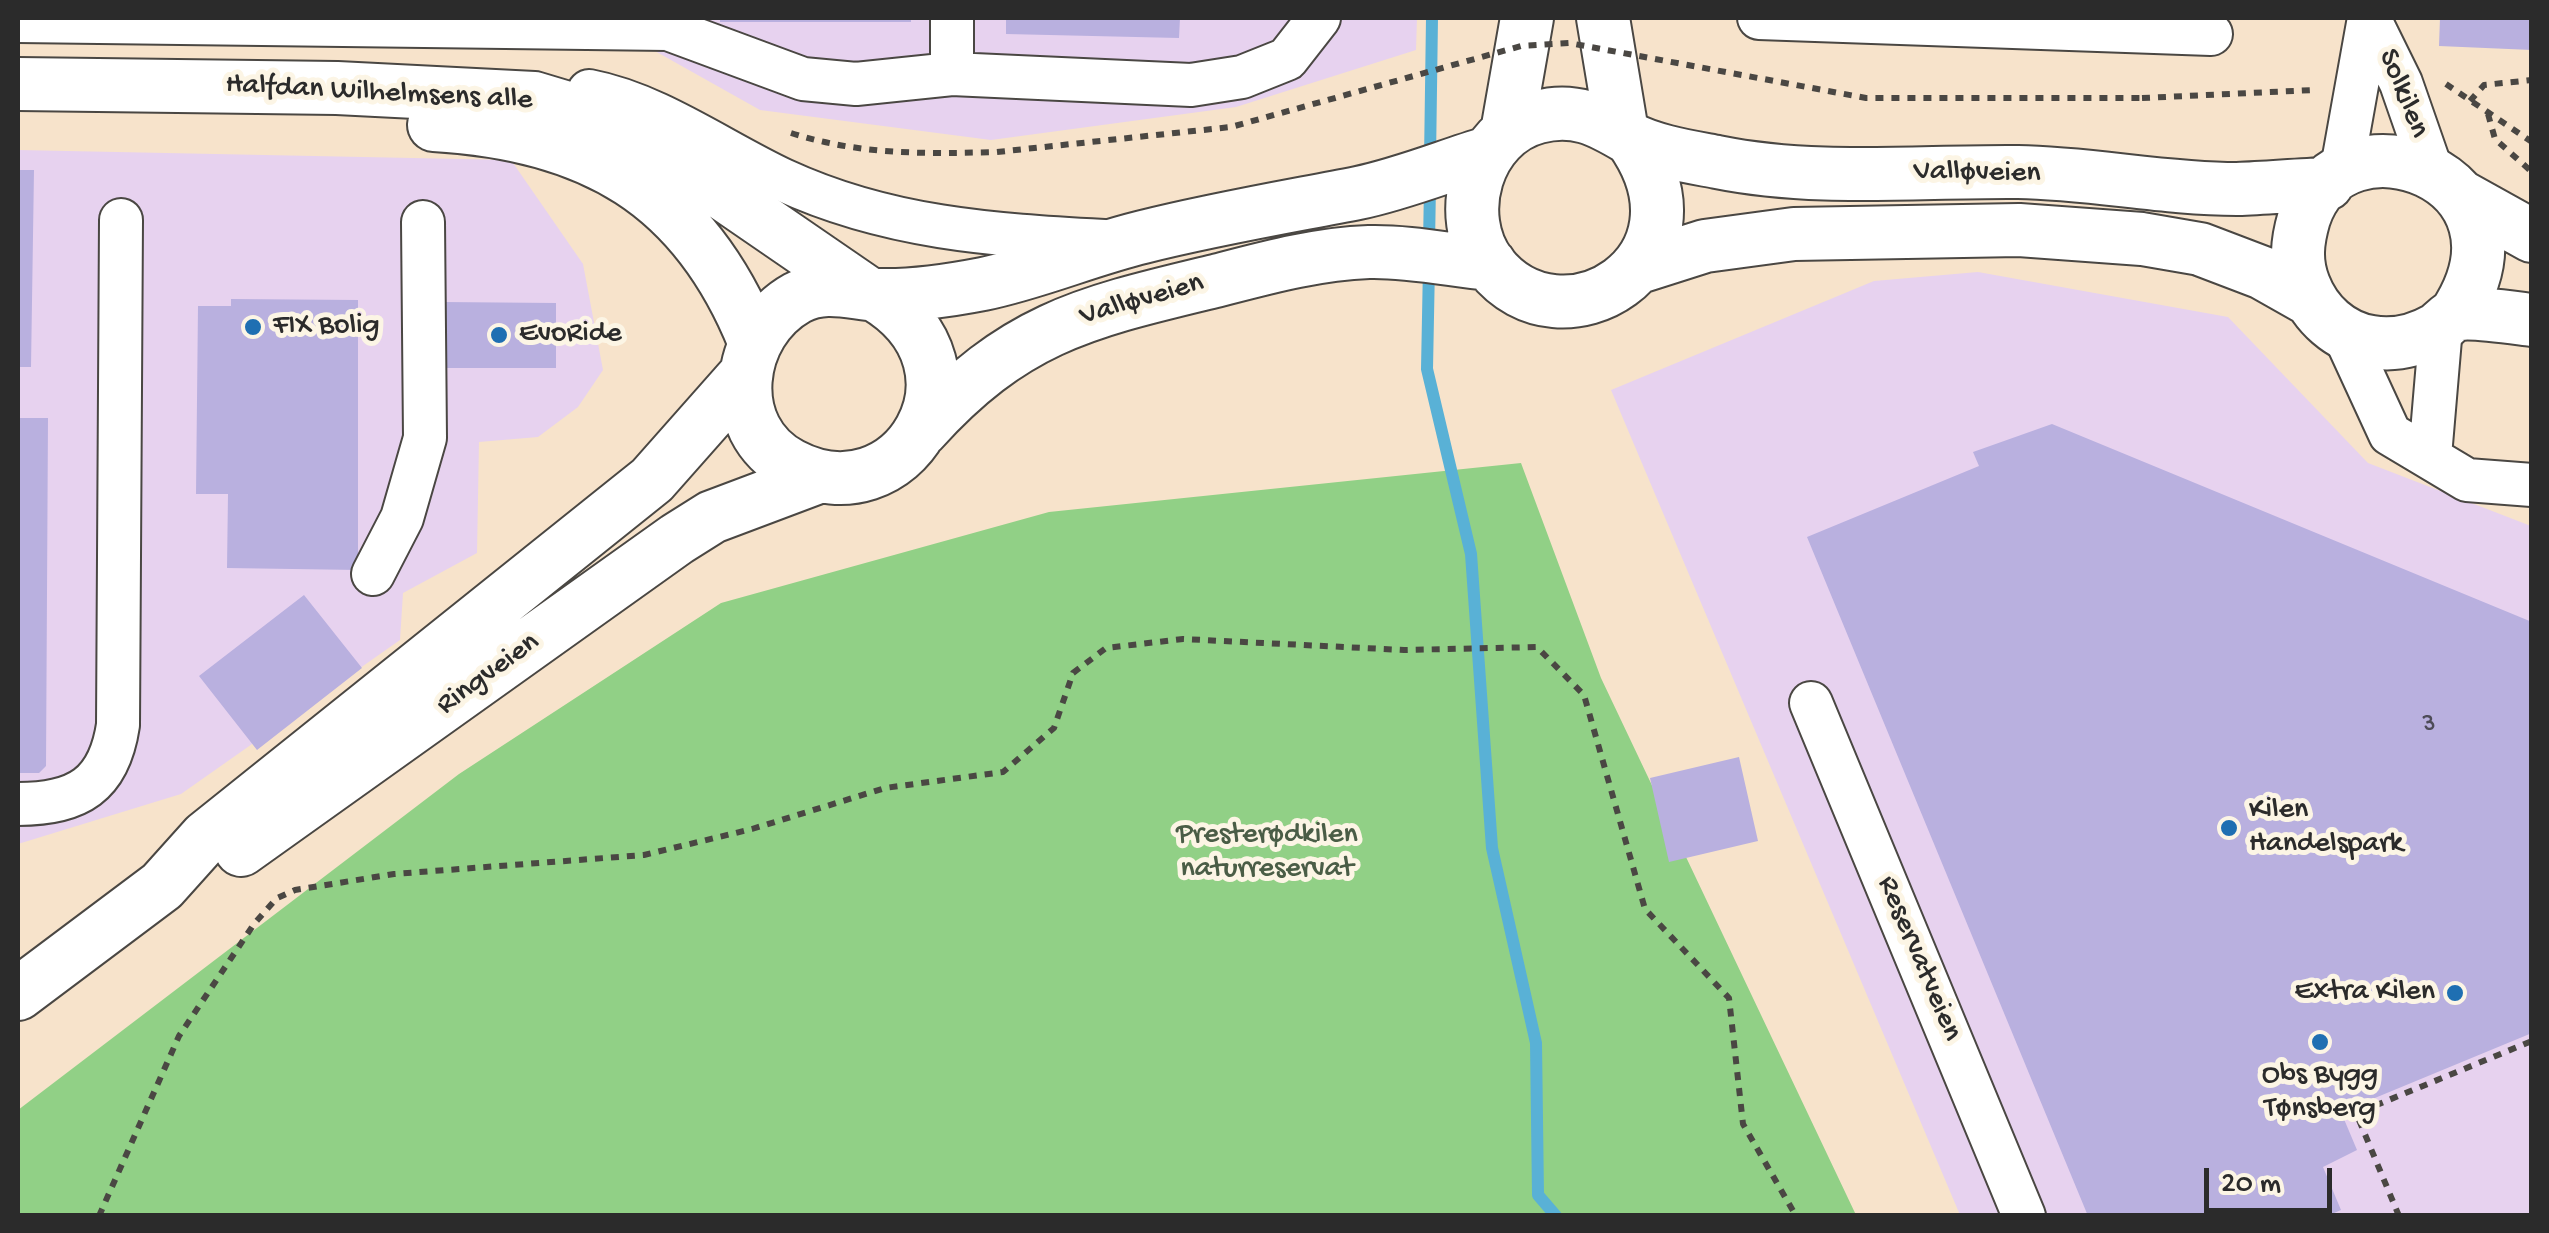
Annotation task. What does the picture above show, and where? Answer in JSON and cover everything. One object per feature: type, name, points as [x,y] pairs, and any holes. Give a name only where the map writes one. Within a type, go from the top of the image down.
[{"type":"main road","points":[[1473,262],[1472,189],[1527,18]]},
{"type":"main road","points":[[1603,18],[1626,135],[1651,168],[1660,201],[1655,236],[1639,267]]},
{"type":"main road","name":"Halfdan Wilhelmsens alle","points":[[18,84],[463,92],[534,98],[594,116],[648,143],[871,293]]},
{"type":"main road","name":"Valløveien","points":[[1120,242],[1400,180],[1484,149],[1534,118],[1565,112],[1595,118],[1626,135],[1713,162],[1788,174],[2022,172],[2235,189],[2334,179],[2386,160],[2446,184],[2532,236]]},
{"type":"main road","name":"Halfdan Wilhelmsens alle","points":[[18,116],[459,126],[524,135],[577,151],[628,176],[678,217],[710,254],[736,298],[749,358]]},
{"type":"main road","points":[[2326,316],[2298,270],[2298,239],[2307,208],[2334,179]]},
{"type":"main road","points":[[2446,184],[2476,224],[2480,256],[2473,288],[2448,321]]},
{"type":"main road","name":"Valløveien","points":[[920,432],[960,387],[1016,346],[1088,312],[1314,256],[1400,253],[1473,262],[1546,300],[1580,301],[1613,289],[1639,267],[1705,246],[1794,234],[2020,230],[2142,239],[2200,248],[2262,273],[2368,342],[2393,344],[2418,339],[2448,321],[2532,320]]},
{"type":"main road","name":"Ringveien","points":[[18,994],[162,886],[206,837],[652,480],[749,358],[773,314],[801,296],[833,288],[871,293],[984,284],[1120,242]]},
{"type":"main road","points":[[871,293],[899,309],[917,329],[929,354],[934,380],[931,407],[920,432]]},
{"type":"main road","points":[[749,358],[748,410],[763,441],[789,464],[821,476]]},
{"type":"main road","name":"Ringveien","points":[[162,886],[224,862],[712,517],[821,476],[867,474],[888,464],[920,432]]},
{"type":"street","points":[[952,18],[952,74]]},
{"type":"street","points":[[18,21],[344,21],[668,29],[803,79],[856,84],[952,74],[1191,85],[1242,77],[1286,59],[1319,18]]},
{"type":"street","points":[[1759,18],[2211,34]]},
{"type":"street","name":"Solkilen","points":[[2334,179],[2369,18],[2446,184]]},
{"type":"street","points":[[463,92],[543,82],[605,94],[851,208],[963,233],[1120,242]]},
{"type":"street","points":[[18,804],[76,793],[101,778],[113,757],[118,725],[121,220]]},
{"type":"street","points":[[374,574],[402,518],[424,438],[423,222]]},
{"type":"street","points":[[2326,316],[2390,434],[2468,480],[2532,485]]},
{"type":"street","points":[[2430,456],[2448,321]]},
{"type":"street","name":"Reservatveien","points":[[1812,703],[2024,1216]]},
{"type":"path","points":[[997,152],[1231,126],[1522,46],[1569,43],[1866,98],[2142,98],[2320,90]]},
{"type":"path","points":[[2435,80],[2532,142]]},
{"type":"path","points":[[2470,100],[2484,85],[2532,80]]},
{"type":"path","points":[[2488,112],[2494,139],[2532,172]]},
{"type":"path","points":[[99,1216],[179,1036],[254,924],[277,898],[295,890],[394,874],[644,855],[752,829],[885,788],[1003,772],[1054,728],[1073,674],[1106,648],[1183,639],[1404,650],[1537,647],[1584,694],[1646,909],[1729,998],[1742,1124],[1796,1216]]},
{"type":"path","points":[[2399,1216],[2358,1120],[2362,1111],[2532,1041]]},
{"type":"shaded area","points":[[18,18],[1417,18],[1416,50],[1236,107],[991,140],[760,110],[646,46]]},
{"type":"shaded area","points":[[18,150],[511,160],[583,264],[603,370],[578,407],[538,437],[479,442],[477,553],[403,593],[400,640],[181,794],[18,844]]},
{"type":"shaded area","name":"Kilen Handelspark","points":[[1978,272],[2228,317],[2368,463],[2531,526],[2531,1215],[1960,1215],[1611,390],[1874,281]]},
{"type":"green space","name":"Presterødkilen naturreservat","points":[[1521,463],[1601,678],[1856,1215],[18,1216],[18,1110],[459,774],[721,603],[1049,512]]},
{"type":"building","points":[[720,18],[911,18],[911,22],[720,22]]},
{"type":"building","points":[[1006,18],[1180,18],[1179,38],[1006,34]]},
{"type":"building","points":[[2440,18],[2532,18],[2532,50],[2439,46]]},
{"type":"building","points":[[18,170],[34,170],[31,367],[18,367]]},
{"type":"building","points":[[231,299],[358,300],[358,570],[227,568],[228,494],[196,494],[198,306],[231,306]]},
{"type":"building","name":"EvoRide","points":[[442,302],[556,303],[556,368],[442,368]]},
{"type":"building","points":[[18,418],[48,418],[46,766],[39,773],[18,773]]},
{"type":"building","name":"Kilen Handelspark","points":[[2052,424],[2532,622],[2532,1033],[2341,1112],[2357,1150],[2323,1167],[2341,1210],[2327,1216],[2088,1216],[1807,537],[1979,466],[1973,452]]},
{"type":"building","points":[[304,595],[362,668],[257,750],[199,676]]},
{"type":"building","points":[[1739,757],[1758,841],[1669,862],[1650,778]]},
{"type":"waterway","points":[[1430,160],[1432,18]]},
{"type":"waterway","points":[[1429,245],[1430,185]]},
{"type":"waterway","points":[[1429,265],[1427,369],[1471,554],[1492,848],[1536,1043],[1538,1195],[1556,1216]]},
{"type":"place","name":"FIX Bolig","points":[[253,327]]},
{"type":"place","name":"EvoRide","points":[[499,335]]},
{"type":"place","name":"Kilen Handelspark","points":[[2229,828]]},
{"type":"place","name":"Extra Kilen","points":[[2455,993]]},
{"type":"place","name":"Obs Bygg Tønsberg","points":[[2320,1042]]}]
